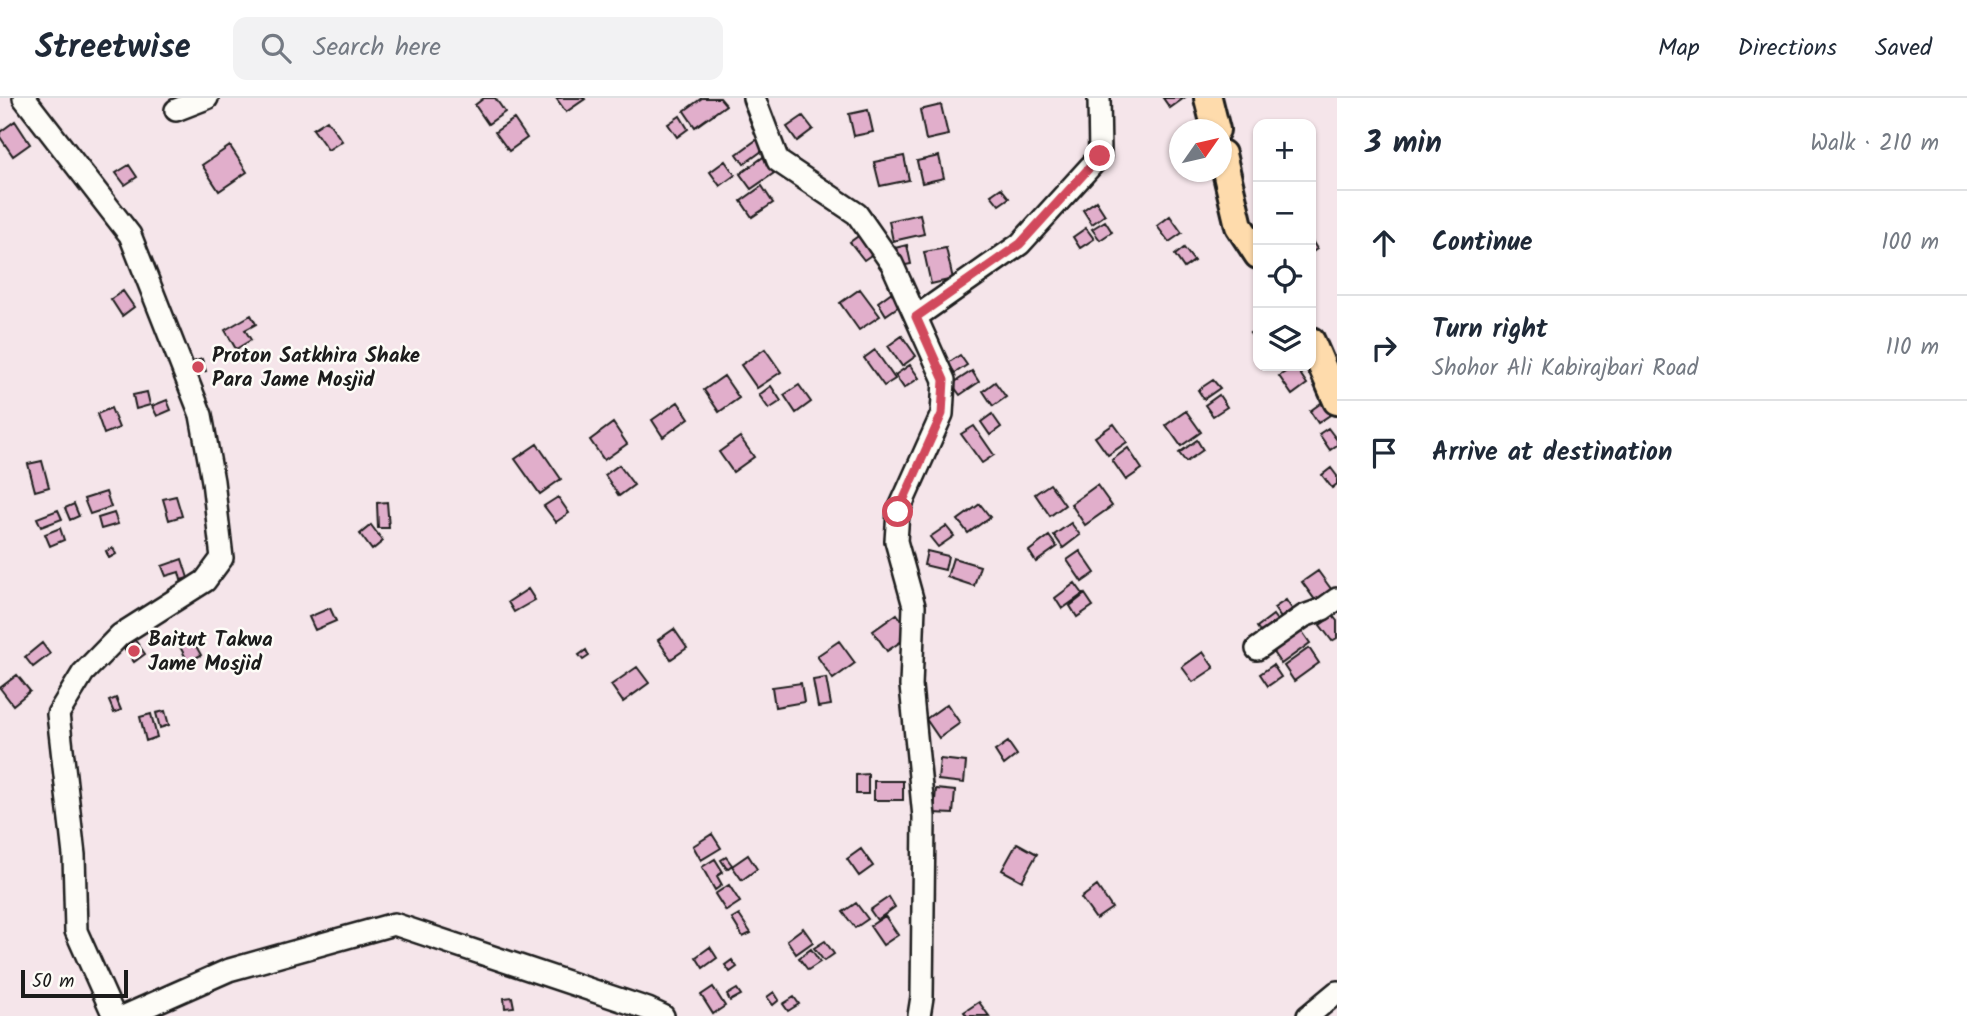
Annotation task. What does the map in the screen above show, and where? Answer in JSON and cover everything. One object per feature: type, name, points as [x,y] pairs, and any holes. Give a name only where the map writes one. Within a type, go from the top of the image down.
[{"type":"main road","points":[[1208,98],[1213,119]]},
{"type":"main road","points":[[1229,182],[1239,226],[1253,247]]},
{"type":"main road","points":[[1316,353],[1337,401]]},
{"type":"street","points":[[24,98],[130,235],[201,415],[213,481],[222,558],[205,581],[120,635],[83,673],[58,715],[74,855],[76,931],[114,1016]]},
{"type":"street","points":[[176,110],[207,98]]},
{"type":"street","points":[[754,98],[778,161],[857,214],[892,264],[944,380],[942,414],[898,512],[896,541],[914,606],[911,685],[924,817],[922,997],[919,1016]]},
{"type":"street","points":[[916,317],[1020,244],[1100,156],[1099,98]]},
{"type":"street","points":[[1257,649],[1304,616],[1323,609],[1337,599]]},
{"type":"street","points":[[125,1016],[229,971],[394,924],[663,1016]]},
{"type":"street","points":[[1308,1016],[1337,992]]},
{"type":"building","points":[[484,98],[495,98],[505,112],[488,124],[475,105]]},
{"type":"building","points":[[556,98],[584,98],[585,99],[566,112]]},
{"type":"building","points":[[702,98],[720,98],[726,105],[695,127],[684,111]]},
{"type":"building","points":[[1163,98],[1184,98],[1170,108]]},
{"type":"building","points":[[941,105],[948,135],[926,140],[920,110]]},
{"type":"building","points":[[868,110],[873,132],[854,136],[849,114]]},
{"type":"building","points":[[680,116],[688,129],[677,137],[668,124]]},
{"type":"building","points":[[803,116],[813,129],[797,141],[787,127]]},
{"type":"building","points":[[514,119],[527,138],[509,151],[495,132]]},
{"type":"building","points":[[327,120],[342,141],[328,150],[313,129]]},
{"type":"building","points":[[15,121],[30,144],[13,156],[0,137],[0,132]]},
{"type":"building","points":[[759,138],[766,148],[744,164],[737,154]]},
{"type":"building","points":[[230,146],[247,172],[219,191],[202,165]]},
{"type":"building","points":[[766,155],[777,171],[751,189],[740,174]]},
{"type":"building","points":[[904,156],[909,180],[880,186],[874,162]]},
{"type":"building","points":[[939,156],[944,178],[922,183],[917,161]]},
{"type":"building","points":[[725,161],[735,175],[720,186],[710,172]]},
{"type":"building","points":[[129,165],[137,177],[125,185],[116,173]]},
{"type":"building","points":[[762,186],[773,203],[752,217],[741,201]]},
{"type":"building","points":[[1001,188],[1009,198],[999,205],[991,195]]},
{"type":"building","points":[[1096,201],[1105,215],[1092,224],[1083,210]]},
{"type":"building","points":[[920,214],[924,234],[893,241],[889,221]]},
{"type":"building","points":[[1170,216],[1182,233],[1169,242],[1157,226]]},
{"type":"building","points":[[1105,221],[1112,232],[1100,240],[1092,229]]},
{"type":"building","points":[[1086,228],[1094,239],[1080,248],[1073,237]]},
{"type":"building","points":[[864,232],[877,251],[864,260],[850,242]]},
{"type":"building","points":[[907,245],[911,264],[900,266],[895,248]]},
{"type":"building","points":[[946,248],[953,279],[931,284],[924,252]]},
{"type":"building","points":[[1184,248],[1194,261],[1184,268],[1175,255]]},
{"type":"building","points":[[860,289],[880,316],[859,330],[840,303]]},
{"type":"building","points":[[896,289],[905,302],[886,315],[878,302]]},
{"type":"building","points":[[123,291],[134,307],[122,316],[111,299]]},
{"type":"building","points":[[251,315],[256,324],[245,330],[251,340],[236,349],[225,330]]},
{"type":"building","points":[[902,336],[916,356],[902,366],[888,346]]},
{"type":"building","points":[[765,349],[781,372],[757,388],[741,365]]},
{"type":"building","points":[[875,350],[895,379],[884,386],[864,358]]},
{"type":"building","points":[[960,355],[967,365],[955,373],[948,363]]},
{"type":"building","name":"Proton Satkhira Shake Para Jame Mosjid","points":[[202,359],[206,371],[194,375],[190,363]]},
{"type":"building","name":"Proton Satkhira Shake Para Jame Mosjid","points":[[202,359],[206,371],[194,375],[190,363]]},
{"type":"building","points":[[910,365],[919,378],[904,388],[895,375]]},
{"type":"building","points":[[972,371],[979,382],[960,395],[952,384]]},
{"type":"building","points":[[1287,371],[1298,371],[1307,384],[1292,395],[1279,376]]},
{"type":"building","points":[[724,376],[739,398],[719,412],[704,390]]},
{"type":"building","points":[[1213,380],[1220,388],[1204,399],[1198,390]]},
{"type":"building","points":[[995,382],[1006,397],[993,406],[983,391]]},
{"type":"building","points":[[799,385],[811,402],[796,413],[784,395]]},
{"type":"building","points":[[771,386],[781,401],[769,409],[759,395]]},
{"type":"building","points":[[147,392],[150,405],[136,409],[133,395]]},
{"type":"building","points":[[1219,395],[1227,407],[1213,416],[1205,405]]},
{"type":"building","points":[[167,400],[171,410],[157,416],[152,406]]},
{"type":"building","points":[[1324,401],[1333,413],[1318,423],[1310,411]]},
{"type":"building","points":[[678,402],[689,418],[663,437],[652,420]]},
{"type":"building","points":[[111,408],[119,428],[104,434],[97,414]]},
{"type":"building","points":[[1186,411],[1201,432],[1181,446],[1166,425]]},
{"type":"building","points":[[992,414],[1001,427],[990,435],[981,422]]},
{"type":"building","points":[[613,423],[627,444],[604,460],[590,440]]},
{"type":"building","points":[[1114,424],[1127,442],[1108,455],[1095,437]]},
{"type":"building","points":[[974,426],[994,455],[982,463],[961,434]]},
{"type":"building","points":[[1328,428],[1337,440],[1337,445],[1330,450],[1319,434]]},
{"type":"building","points":[[740,437],[754,457],[733,472],[719,452]]},
{"type":"building","points":[[1197,440],[1203,450],[1186,462],[1179,453]]},
{"type":"building","points":[[537,444],[561,479],[540,494],[515,459]]},
{"type":"building","points":[[1128,448],[1142,469],[1126,480],[1112,460]]},
{"type":"building","points":[[42,461],[49,487],[35,491],[28,464]]},
{"type":"building","points":[[619,465],[634,485],[619,496],[605,475]]},
{"type":"building","points":[[1331,468],[1337,476],[1337,484],[1332,488],[1322,475]]},
{"type":"building","points":[[1050,484],[1065,505],[1050,516],[1035,494]]},
{"type":"building","points":[[1097,485],[1112,506],[1085,525],[1071,504]]},
{"type":"building","points":[[106,492],[111,507],[90,514],[84,499]]},
{"type":"building","points":[[176,496],[182,516],[169,520],[163,499]]},
{"type":"building","points":[[558,497],[569,513],[556,522],[544,506]]},
{"type":"building","points":[[387,502],[389,528],[378,528],[377,503]]},
{"type":"building","points":[[74,504],[79,516],[70,520],[65,508]]},
{"type":"building","points":[[980,504],[990,517],[968,533],[958,520]]},
{"type":"building","points":[[58,510],[62,519],[41,527],[37,518]]},
{"type":"building","points":[[114,513],[118,524],[101,529],[98,518]]},
{"type":"building","points":[[1071,523],[1080,535],[1063,548],[1054,535]]},
{"type":"building","points":[[371,525],[383,541],[372,550],[360,534]]},
{"type":"building","points":[[946,526],[954,536],[938,547],[930,537]]},
{"type":"building","points":[[60,528],[64,540],[50,546],[45,534]]},
{"type":"building","points":[[1049,536],[1057,547],[1036,562],[1029,551]]},
{"type":"building","points":[[113,548],[116,554],[109,558],[106,551]]},
{"type":"building","points":[[927,551],[948,556],[945,570],[924,565]]},
{"type":"building","points":[[1080,551],[1095,573],[1082,582],[1067,560]]},
{"type":"building","points":[[953,558],[980,566],[974,586],[947,577]]},
{"type":"building","points":[[182,559],[188,578],[181,580],[179,572],[166,576],[162,566]]},
{"type":"building","points":[[1318,571],[1334,593],[1318,604],[1302,582]]},
{"type":"building","points":[[1075,583],[1083,594],[1062,609],[1055,598]]},
{"type":"building","points":[[528,589],[535,600],[514,612],[508,602]]},
{"type":"building","points":[[1085,594],[1093,606],[1077,617],[1070,606]]},
{"type":"building","points":[[1286,600],[1292,609],[1281,618],[1274,608]]},
{"type":"building","points":[[330,608],[336,621],[315,630],[309,617]]},
{"type":"building","points":[[897,614],[912,634],[887,651],[873,631]]},
{"type":"building","points":[[1273,615],[1282,627],[1265,639],[1257,627]]},
{"type":"building","points":[[1333,616],[1337,621],[1337,638],[1332,641],[1320,625]]},
{"type":"building","points":[[1299,627],[1310,643],[1281,664],[1270,648]]},
{"type":"building","points":[[674,629],[687,648],[671,659],[658,640]]},
{"type":"building","points":[[191,637],[201,655],[188,662],[178,643]]},
{"type":"building","name":"Baitut Takwa Jame Mosjid","points":[[135,640],[145,654],[134,662],[124,648]]},
{"type":"building","name":"Baitut Takwa Jame Mosjid","points":[[135,640],[145,654],[134,662],[124,648]]},
{"type":"building","points":[[839,641],[855,663],[833,679],[817,656]]},
{"type":"building","points":[[42,643],[50,654],[33,667],[25,657]]},
{"type":"building","points":[[1309,648],[1319,663],[1294,681],[1284,666]]},
{"type":"building","points":[[586,650],[589,656],[583,660],[579,655]]},
{"type":"building","points":[[1203,652],[1214,668],[1193,682],[1182,667]]},
{"type":"building","points":[[1273,665],[1281,677],[1268,686],[1260,674]]},
{"type":"building","points":[[637,667],[649,683],[623,702],[611,685]]},
{"type":"building","points":[[17,675],[30,691],[13,705],[0,688]]},
{"type":"building","points":[[826,678],[831,705],[818,707],[813,680]]},
{"type":"building","points":[[801,683],[804,702],[775,707],[772,687]]},
{"type":"building","points":[[116,698],[121,710],[114,713],[109,701]]},
{"type":"building","points":[[947,704],[960,723],[939,738],[926,719]]},
{"type":"building","points":[[165,711],[169,725],[160,728],[156,713]]},
{"type":"building","points":[[151,714],[157,737],[146,741],[140,717]]},
{"type":"building","points":[[1008,742],[1017,755],[1004,765],[995,751]]},
{"type":"building","points":[[940,759],[966,762],[964,783],[938,780]]},
{"type":"building","points":[[868,774],[868,794],[856,794],[856,775]]},
{"type":"building","points":[[874,781],[903,781],[903,800],[874,800]]},
{"type":"building","points":[[936,789],[955,791],[953,814],[934,813]]},
{"type":"building","points":[[712,834],[721,848],[701,860],[693,846]]},
{"type":"building","points":[[1017,843],[1037,854],[1022,881],[1002,870]]},
{"type":"building","points":[[861,849],[873,866],[859,876],[847,859]]},
{"type":"building","points":[[748,855],[757,869],[742,880],[732,866]]},
{"type":"building","points":[[726,857],[732,865],[727,869],[721,860]]},
{"type":"building","points":[[715,859],[723,872],[717,876],[722,885],[715,890],[702,867]]},
{"type":"building","points":[[729,885],[740,902],[726,911],[715,894]]},
{"type":"building","points":[[1097,886],[1112,908],[1096,919],[1081,898]]},
{"type":"building","points":[[889,897],[895,907],[877,920],[870,910]]},
{"type":"building","points":[[856,903],[868,919],[855,928],[843,912]]},
{"type":"building","points":[[739,915],[751,933],[743,937],[732,919]]},
{"type":"building","points":[[885,916],[898,935],[883,945],[870,926]]},
{"type":"building","points":[[803,928],[813,942],[796,954],[787,940]]},
{"type":"building","points":[[825,941],[834,954],[824,961],[814,948]]},
{"type":"building","points":[[710,947],[717,958],[703,968],[696,957]]},
{"type":"building","points":[[811,949],[820,962],[808,970],[799,958]]},
{"type":"building","points":[[732,960],[737,967],[730,972],[725,965]]},
{"type":"building","points":[[713,987],[725,1006],[713,1014],[701,995]]},
{"type":"building","points":[[737,989],[741,995],[730,1001],[727,995]]},
{"type":"building","points":[[774,992],[779,1000],[773,1005],[767,997]]},
{"type":"building","points":[[512,997],[514,1007],[505,1008],[504,998]]},
{"type":"building","points":[[794,997],[799,1004],[788,1011],[783,1004]]},
{"type":"building","points":[[979,1002],[989,1016],[967,1016],[964,1012]]},
{"type":"place","name":"Proton Satkhira Shake Para Jame Mosjid","points":[[198,367]]},
{"type":"place","name":"Baitut Takwa Jame Mosjid","points":[[134,651]]},
{"type":"route","points":[[898,512],[942,414],[944,380],[916,317],[1020,244],[1100,156]]}]
